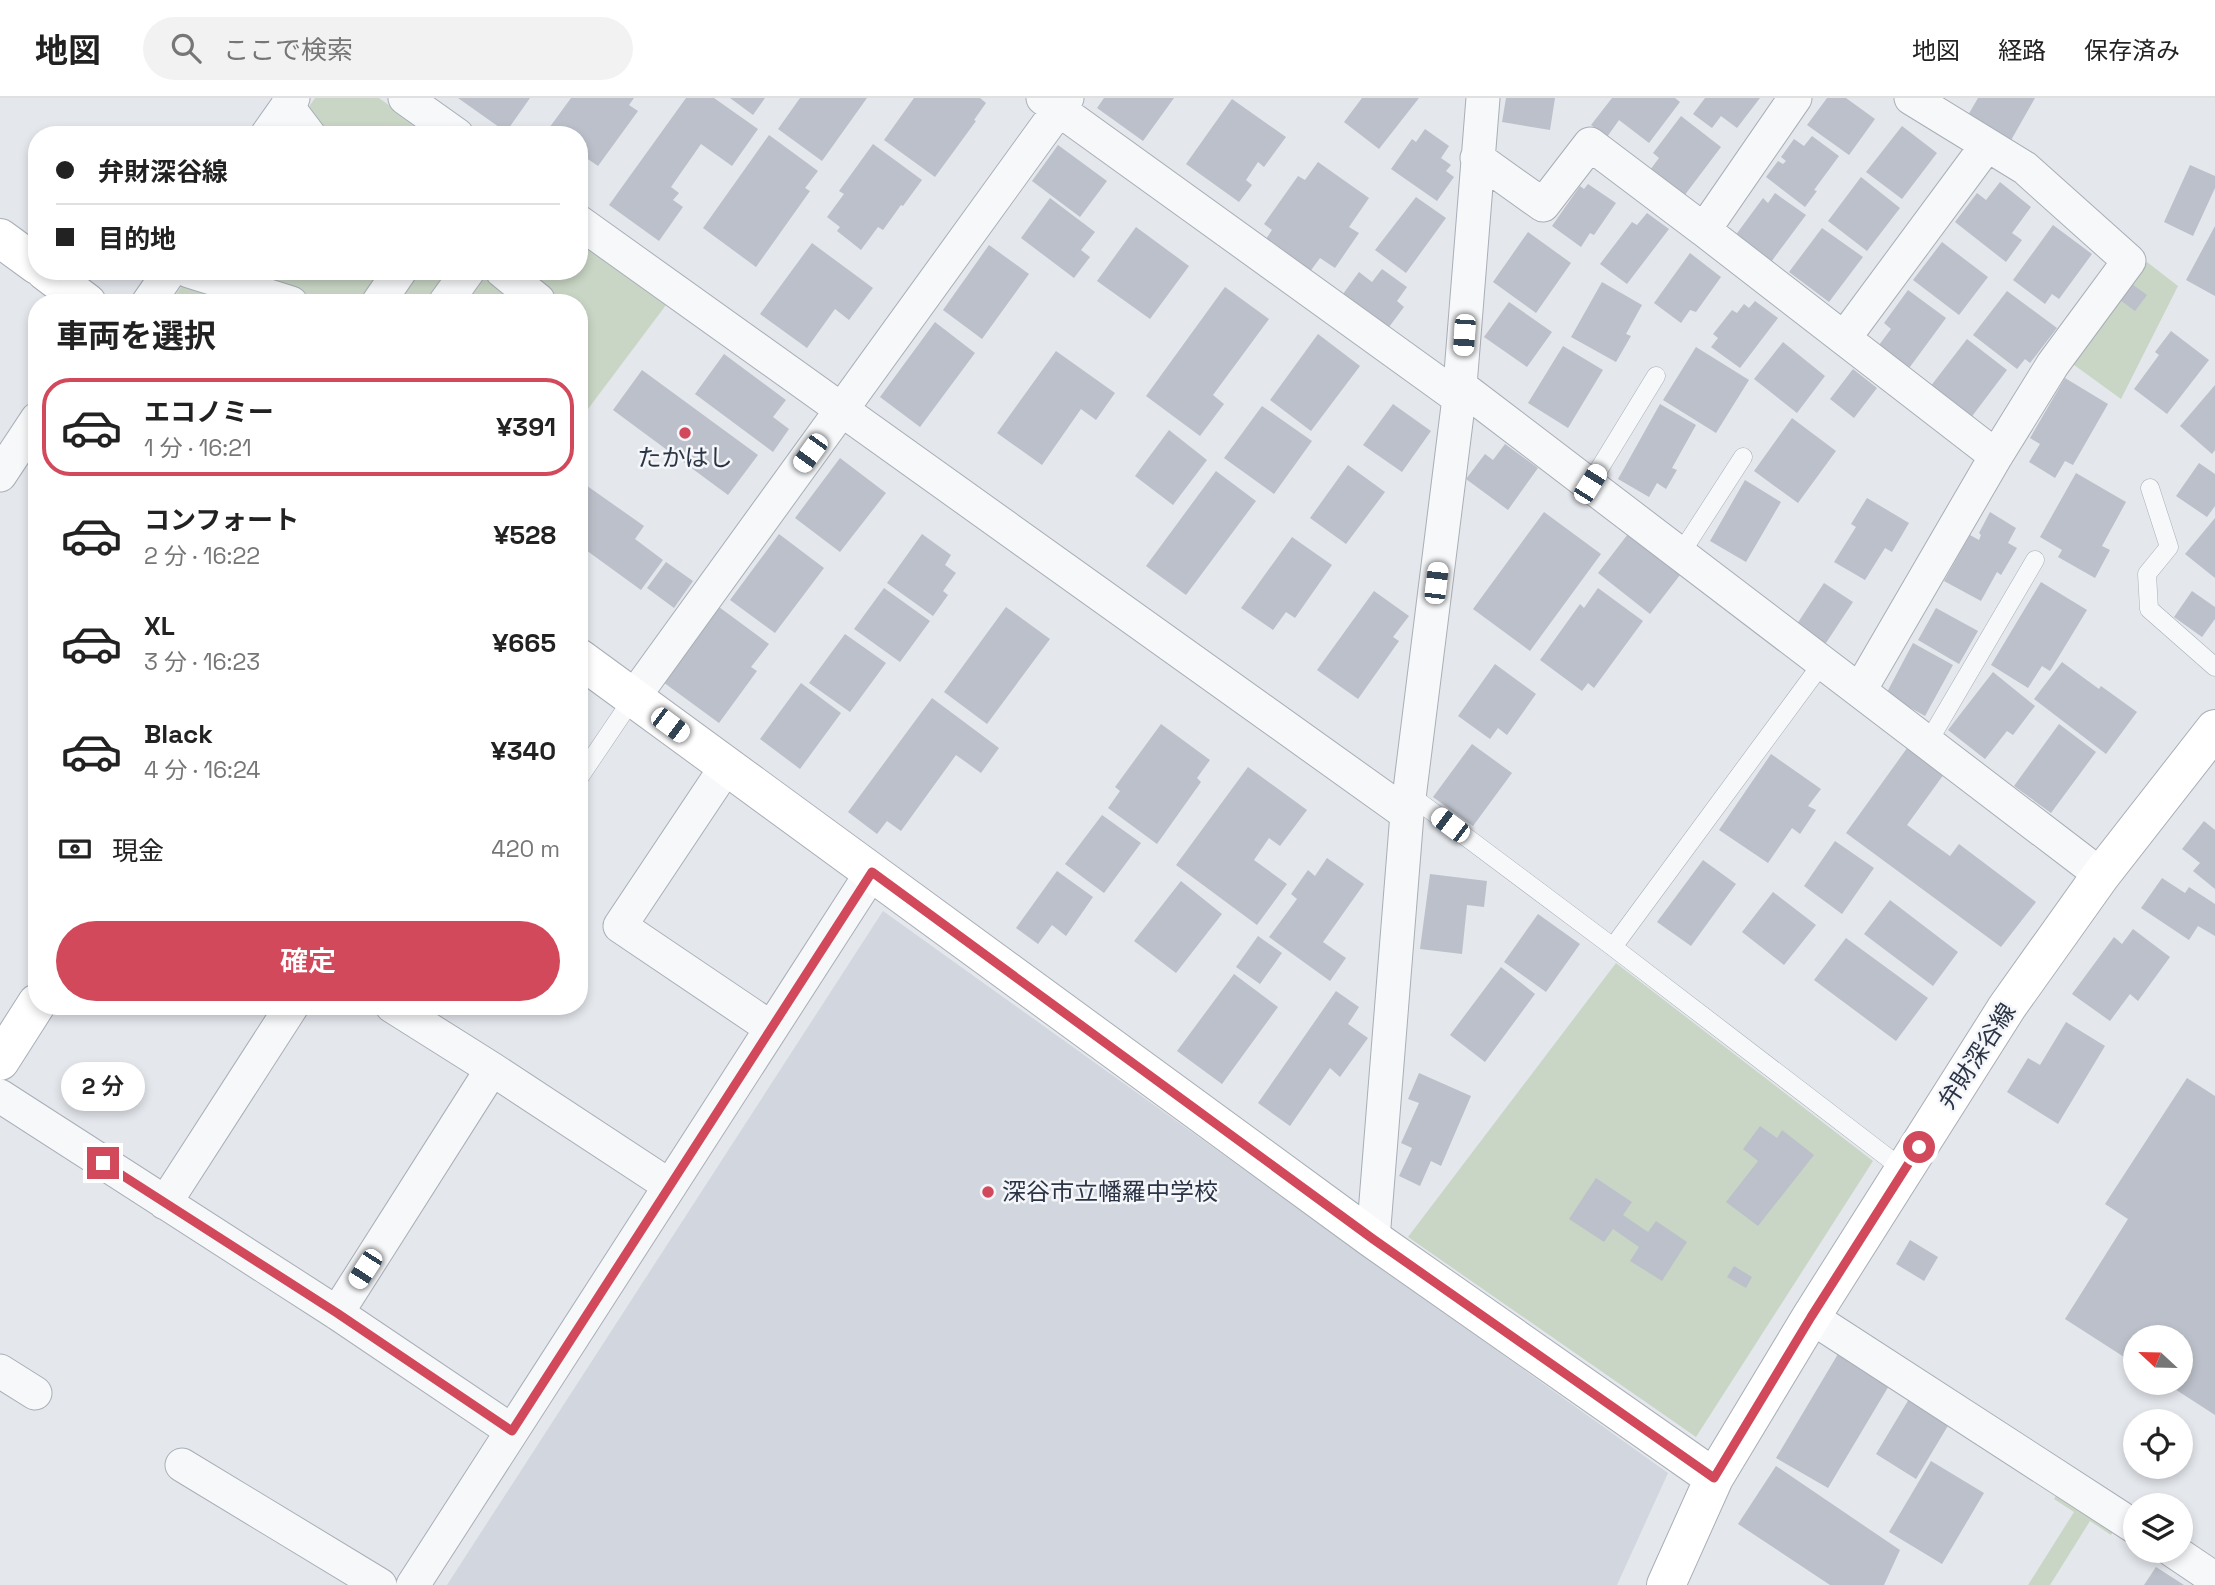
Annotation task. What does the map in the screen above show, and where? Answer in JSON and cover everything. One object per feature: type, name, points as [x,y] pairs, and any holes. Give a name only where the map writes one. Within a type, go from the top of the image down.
[{"type":"street","points":[[405,98],[444,126]]},
{"type":"street","points":[[1373,1239],[1408,804],[1459,392],[1483,98]]},
{"type":"street","points":[[1704,230],[1795,98]]},
{"type":"street","points":[[1860,690],[1996,456],[2053,364],[2129,261],[2025,168],[1911,98]]},
{"type":"street","points":[[273,126],[290,102],[304,126]]},
{"type":"street","points":[[633,698],[842,409],[1056,102],[1590,484],[2101,875]]},
{"type":"street","points":[[1477,158],[1543,205],[1590,144],[1845,337],[1996,456]]},
{"type":"street","points":[[1845,337],[1987,145]]},
{"type":"street","points":[[588,228],[1408,804]]},
{"type":"street","points":[[0,238],[28,258]]},
{"type":"street","points":[[57,280],[76,294]]},
{"type":"street","points":[[217,280],[262,294]]},
{"type":"street","points":[[513,280],[531,294]]},
{"type":"street","points":[[0,475],[28,442]]},
{"type":"street","points":[[588,665],[1373,1239],[1714,1478]]},
{"type":"street","name":"弁財深谷線","points":[[1666,1585],[1714,1478],[1811,1317],[2007,1007],[2101,875],[2215,729]]},
{"type":"street","points":[[726,767],[620,926],[771,1028]]},
{"type":"street","points":[[412,1585],[872,872]]},
{"type":"street","points":[[0,1061],[29,1015]]},
{"type":"street","points":[[165,1203],[286,1015]]},
{"type":"street","points":[[406,1015],[670,1186]]},
{"type":"street","points":[[337,1313],[492,1069]]},
{"type":"street","points":[[0,1096],[337,1313],[512,1431]]},
{"type":"street","points":[[1811,1317],[2123,1519]]},
{"type":"street","points":[[0,1371],[35,1394]]},
{"type":"street","points":[[182,1465],[380,1585]]},
{"type":"street","points":[[2192,1563],[2215,1578]]},
{"type":"lane","points":[[1590,484],[1656,376]]},
{"type":"lane","points":[[1681,553],[1743,457]]},
{"type":"lane","points":[[2150,488],[2169,547],[2147,574],[2149,609],[2215,667]]},
{"type":"lane","points":[[1927,744],[2035,560]]},
{"type":"lane","points":[[1613,947],[1823,662]]},
{"type":"lane","points":[[588,765],[633,698]]},
{"type":"lane","points":[[1408,804],[1613,947],[1904,1170]]},
{"type":"shaded area","name":"深谷市立幡羅中学校","points":[[883,911],[1668,1473],[1617,1585],[447,1585]]},
{"type":"green space","points":[[315,98],[379,98],[418,126],[295,126]]},
{"type":"green space","points":[[588,249],[666,305],[588,409],[588,294],[176,294],[186,280],[588,280]]},
{"type":"green space","points":[[2147,262],[2178,286],[2121,399],[2070,362]]},
{"type":"green space","points":[[1616,963],[1873,1161],[1696,1437],[1408,1237]]},
{"type":"green space","points":[[2058,1492],[2115,1528],[2111,1535],[2090,1521],[2050,1585],[2028,1585],[2074,1512],[2054,1499]]},
{"type":"building","points":[[458,98],[530,98],[510,126],[498,126]]},
{"type":"building","points":[[571,98],[634,98],[629,105],[638,111],[598,166],[588,159],[588,126],[551,126]]},
{"type":"building","points":[[686,98],[714,98],[758,129],[732,166],[701,144],[671,187],[679,193],[673,200],[683,207],[659,241],[609,205]]},
{"type":"building","points":[[730,98],[765,98],[753,115]]},
{"type":"building","points":[[800,98],[867,98],[822,161],[778,129]]},
{"type":"building","points":[[914,98],[980,98],[986,103],[935,177],[884,140]]},
{"type":"building","points":[[1104,98],[1174,98],[1143,141],[1097,108]]},
{"type":"building","points":[[1362,98],[1419,98],[1379,149],[1344,122]]},
{"type":"building","points":[[1506,98],[1555,98],[1550,130],[1502,122]]},
{"type":"building","points":[[1612,98],[1675,98],[1680,102],[1649,143],[1619,120],[1607,137],[1591,125]]},
{"type":"building","points":[[1705,98],[1760,98],[1737,128],[1721,116],[1712,128],[1693,114]]},
{"type":"building","points":[[1827,98],[1846,98],[1875,119],[1849,155],[1807,125]]},
{"type":"building","points":[[1978,98],[2035,98],[2010,142],[1967,117]]},
{"type":"building","points":[[1232,99],[1286,137],[1264,167],[1258,162],[1246,180],[1252,185],[1239,202],[1186,164]]},
{"type":"building","points":[[1681,116],[1721,147],[1681,200],[1647,174],[1659,158],[1653,153]]},
{"type":"building","points":[[1902,126],[1937,153],[1902,199],[1866,172]]},
{"type":"building","points":[[1425,129],[1449,146],[1441,158],[1451,165],[1446,171],[1454,177],[1437,201],[1391,169],[1412,139],[1416,142]]},
{"type":"building","points":[[769,135],[818,171],[805,188],[810,191],[756,267],[703,228]]},
{"type":"building","points":[[1812,136],[1839,156],[1805,207],[1766,177],[1778,161],[1783,164],[1786,161],[1781,157],[1794,139],[1804,146]]},
{"type":"building","points":[[873,144],[922,180],[883,230],[878,227],[861,250],[837,231],[840,227],[827,217],[844,194],[839,191]]},
{"type":"building","points":[[1058,145],[1107,181],[1080,217],[1032,181]]},
{"type":"building","points":[[1318,162],[1369,198],[1349,227],[1359,233],[1335,268],[1320,258],[1309,273],[1264,242],[1272,230],[1264,224],[1298,176],[1305,180]]},
{"type":"building","points":[[2190,165],[2215,176],[2215,188],[2193,236],[2164,222]]},
{"type":"building","points":[[1861,177],[1900,208],[1867,251],[1828,221]]},
{"type":"building","points":[[2000,182],[2031,207],[2012,233],[2022,240],[2006,262],[1955,222],[1977,193],[1986,200]]},
{"type":"building","points":[[1588,184],[1616,203],[1594,235],[1590,233],[1581,247],[1552,226],[1580,186],[1584,189]]},
{"type":"building","points":[[1775,193],[1806,215],[1771,262],[1735,236],[1763,198],[1768,203]]},
{"type":"building","points":[[1416,197],[1446,218],[1406,273],[1375,250]]},
{"type":"building","points":[[1050,198],[1095,232],[1081,250],[1090,257],[1074,278],[1021,238]]},
{"type":"building","points":[[1647,213],[1669,229],[1627,284],[1600,264],[1632,222],[1637,225]]},
{"type":"building","points":[[2053,225],[2092,254],[2059,299],[2052,294],[2045,304],[2013,280]]},
{"type":"building","points":[[2215,226],[2215,296],[2186,280]]},
{"type":"building","points":[[1136,227],[1189,266],[1150,319],[1097,281]]},
{"type":"building","points":[[1822,228],[1863,257],[1829,302],[1789,272]]},
{"type":"building","points":[[1528,232],[1571,263],[1536,313],[1493,282]]},
{"type":"building","points":[[1942,242],[1988,277],[1959,315],[1913,280]]},
{"type":"building","points":[[812,243],[873,288],[849,320],[835,309],[807,348],[760,314]]},
{"type":"building","points":[[989,245],[1029,274],[982,339],[943,310]]},
{"type":"building","points":[[1690,253],[1721,277],[1696,312],[1690,310],[1681,323],[1654,303]]},
{"type":"building","points":[[1382,269],[1407,287],[1397,301],[1404,307],[1389,327],[1343,294],[1359,272],[1372,282]]},
{"type":"building","points":[[1602,282],[1642,305],[1626,334],[1631,336],[1616,362],[1571,337]]},
{"type":"building","points":[[2132,284],[2147,295],[2135,311],[2120,300]]},
{"type":"building","points":[[1225,287],[1269,319],[1213,395],[1224,404],[1200,436],[1146,396]]},
{"type":"building","points":[[1908,290],[1946,318],[1907,371],[1876,349],[1891,329],[1884,323]]},
{"type":"building","points":[[2007,291],[2057,328],[2030,363],[2025,359],[2017,369],[1973,335]]},
{"type":"building","points":[[1755,301],[1778,318],[1740,368],[1711,347],[1718,338],[1713,334],[1732,310],[1737,313],[1744,304],[1749,308]]},
{"type":"building","points":[[1509,302],[1552,332],[1527,367],[1484,337]]},
{"type":"building","points":[[935,322],[975,353],[920,427],[880,397]]},
{"type":"building","points":[[2171,331],[2209,360],[2167,414],[2134,389],[2159,355],[2155,352]]},
{"type":"building","points":[[1318,334],[1360,366],[1311,431],[1270,400]]},
{"type":"building","points":[[1967,339],[2007,370],[1970,419],[1930,387]]},
{"type":"building","points":[[1783,342],[1825,376],[1797,413],[1754,379]]},
{"type":"building","points":[[1563,346],[1603,370],[1568,428],[1528,403]]},
{"type":"building","points":[[1696,347],[1749,380],[1716,433],[1663,400]]},
{"type":"building","points":[[1056,351],[1115,393],[1096,420],[1081,409],[1042,465],[997,433]]},
{"type":"building","points":[[724,354],[786,400],[773,417],[789,429],[773,452],[695,394]]},
{"type":"building","points":[[1853,369],[1877,388],[1854,418],[1830,399]]},
{"type":"building","name":"たかはし","points":[[642,370],[758,455],[728,495],[613,410]]},
{"type":"building","points":[[2065,378],[2108,404],[2073,465],[2065,461],[2055,478],[2029,462],[2040,444],[2030,438]]},
{"type":"building","points":[[2215,385],[2215,450],[2212,454],[2180,426]]},
{"type":"building","points":[[1393,404],[1431,431],[1402,472],[1363,445]]},
{"type":"building","points":[[1660,404],[1696,425],[1672,468],[1677,470],[1666,489],[1657,483],[1649,497],[1618,479]]},
{"type":"building","points":[[1262,406],[1312,441],[1274,494],[1224,458]]},
{"type":"building","points":[[1792,418],[1836,451],[1798,503],[1754,471]]},
{"type":"building","points":[[1169,430],[1207,460],[1173,505],[1135,476]]},
{"type":"building","points":[[1505,444],[1538,468],[1508,510],[1466,479],[1485,454],[1493,460]]},
{"type":"building","points":[[840,458],[886,493],[840,552],[795,518]]},
{"type":"building","points":[[2199,463],[2215,474],[2215,506],[2207,517],[2176,496]]},
{"type":"building","points":[[1348,465],[1385,492],[1346,544],[1310,518]]},
{"type":"building","points":[[1216,471],[1256,501],[1186,595],[1146,566]]},
{"type":"building","points":[[2076,473],[2126,502],[2102,546],[2110,550],[2095,578],[2058,557],[2062,550],[2040,537]]},
{"type":"building","points":[[1745,480],[1781,502],[1746,562],[1710,541]]},
{"type":"building","points":[[588,487],[644,526],[635,539],[663,560],[641,590],[588,552]]},
{"type":"building","points":[[1867,498],[1909,523],[1892,552],[1885,548],[1865,580],[1834,562],[1856,527],[1851,524]]},
{"type":"building","points":[[1544,512],[1601,554],[1530,651],[1473,609]]},
{"type":"building","points":[[1990,512],[2016,528],[2008,543],[2017,548],[2001,575],[1997,572],[1981,601],[1944,581],[1970,535],[1979,540],[1979,533]]},
{"type":"building","points":[[2215,518],[2215,578],[2185,554]]},
{"type":"building","points":[[779,534],[824,568],[775,633],[730,600]]},
{"type":"building","points":[[922,534],[951,555],[945,565],[956,573],[943,591],[948,595],[933,616],[887,583]]},
{"type":"building","points":[[1628,534],[1680,575],[1650,614],[1598,573]]},
{"type":"building","points":[[1292,537],[1332,565],[1295,618],[1286,612],[1273,630],[1241,608]]},
{"type":"building","points":[[666,562],[693,581],[674,608],[647,588]]},
{"type":"building","points":[[2041,582],[2087,610],[2050,671],[2042,666],[2028,688],[1991,665]]},
{"type":"building","points":[[1824,583],[1853,602],[1822,649],[1793,630]]},
{"type":"building","points":[[884,588],[930,621],[900,662],[854,629]]},
{"type":"building","points":[[1598,588],[1643,621],[1594,688],[1588,683],[1582,691],[1540,660],[1580,604],[1584,608]]},
{"type":"building","points":[[1374,591],[1409,616],[1393,637],[1399,641],[1358,699],[1317,670]]},
{"type":"building","points":[[2192,591],[2215,607],[2215,619],[2202,637],[2174,617]]},
{"type":"building","points":[[719,607],[769,644],[751,667],[757,671],[719,723],[663,682]]},
{"type":"building","points":[[1006,607],[1050,639],[987,724],[944,692]]},
{"type":"building","points":[[1936,608],[1978,631],[1959,664],[1918,640]]},
{"type":"building","points":[[845,634],[886,663],[850,712],[809,683]]},
{"type":"building","points":[[1913,643],[1953,665],[1925,716],[1886,694]]},
{"type":"building","points":[[2062,662],[2137,712],[2106,754],[2034,699]]},
{"type":"building","points":[[1495,664],[1536,694],[1507,735],[1498,728],[1490,739],[1458,716]]},
{"type":"building","points":[[1993,672],[2035,706],[2013,735],[2007,731],[1985,759],[1948,730]]},
{"type":"building","points":[[801,683],[841,713],[800,769],[760,739]]},
{"type":"building","points":[[932,698],[999,748],[981,773],[956,755],[901,831],[887,821],[877,834],[848,812]]},
{"type":"building","points":[[1161,724],[1210,760],[1197,778],[1201,782],[1157,844],[1108,808],[1120,791],[1115,787]]},
{"type":"building","points":[[2059,724],[2096,752],[2051,813],[2014,786]]},
{"type":"building","points":[[1472,744],[1512,773],[1473,826],[1433,797]]},
{"type":"building","points":[[1910,744],[1947,770],[1907,825],[1950,856],[1959,844],[2036,902],[2001,947],[1846,833]]},
{"type":"building","points":[[1771,754],[1821,789],[1808,806],[1816,810],[1800,834],[1792,828],[1768,863],[1719,830]]},
{"type":"building","points":[[1248,767],[1307,810],[1280,846],[1269,838],[1254,860],[1287,884],[1257,925],[1176,865]]},
{"type":"building","points":[[1102,815],[1141,843],[1104,893],[1065,864]]},
{"type":"building","points":[[2204,821],[2215,830],[2215,889],[2193,871],[2200,863],[2182,849]]},
{"type":"building","points":[[1835,841],[1874,868],[1842,914],[1804,886]]},
{"type":"building","points":[[1327,858],[1364,884],[1323,942],[1346,958],[1330,981],[1269,937],[1297,899],[1291,894],[1308,870],[1315,876]]},
{"type":"building","points":[[1703,860],[1736,884],[1691,946],[1657,922]]},
{"type":"building","points":[[1057,871],[1093,897],[1066,936],[1052,925],[1038,944],[1016,928]]},
{"type":"building","points":[[1430,874],[1487,881],[1484,907],[1467,905],[1462,954],[1420,949]]},
{"type":"building","points":[[2162,878],[2185,893],[2189,887],[2215,904],[2215,936],[2198,926],[2189,940],[2141,908]]},
{"type":"building","points":[[1181,881],[1222,914],[1176,973],[1134,941]]},
{"type":"building","points":[[1773,892],[1816,925],[1784,965],[1742,932]]},
{"type":"building","points":[[1890,900],[1958,952],[1933,986],[1864,934]]},
{"type":"building","points":[[1538,914],[1580,944],[1546,992],[1504,962]]},
{"type":"building","points":[[2133,929],[2170,957],[2138,1001],[2130,994],[2110,1021],[2072,994],[2114,937],[2122,944]]},
{"type":"building","points":[[1258,936],[1282,953],[1260,984],[1236,967]]},
{"type":"building","points":[[1846,938],[1928,998],[1896,1041],[1814,980]]},
{"type":"building","points":[[1501,967],[1535,994],[1485,1062],[1450,1035]]},
{"type":"building","points":[[1234,974],[1278,1007],[1222,1084],[1177,1051]]},
{"type":"building","points":[[1336,991],[1359,1007],[1348,1024],[1368,1038],[1340,1077],[1330,1068],[1290,1126],[1258,1103]]},
{"type":"building","points":[[2066,1022],[2105,1046],[2058,1124],[2007,1092],[2028,1058],[2040,1065]]},
{"type":"building","points":[[1419,1073],[1471,1096],[1441,1166],[1431,1161],[1420,1186],[1399,1176],[1412,1148],[1401,1143],[1419,1103],[1408,1099]]},
{"type":"building","points":[[2187,1078],[2215,1096],[2215,1415],[2184,1395],[2193,1395],[2193,1325],[2123,1325],[2123,1356],[2065,1319],[2128,1219],[2105,1204]]},
{"type":"building","points":[[1760,1126],[1777,1138],[1782,1130],[1814,1155],[1758,1226],[1726,1202],[1758,1161],[1743,1149]]},
{"type":"building","points":[[1596,1178],[1632,1202],[1623,1215],[1648,1232],[1656,1221],[1687,1242],[1662,1281],[1630,1261],[1639,1247],[1613,1229],[1604,1242],[1569,1219]]},
{"type":"building","points":[[1910,1240],[1938,1257],[1924,1281],[1896,1264]]},
{"type":"building","points":[[1734,1266],[1752,1277],[1746,1288],[1727,1277]]},
{"type":"building","points":[[1838,1354],[1890,1384],[1828,1488],[1776,1458]]},
{"type":"building","points":[[1909,1399],[1949,1424],[1916,1479],[1876,1454]]},
{"type":"building","points":[[1931,1461],[1984,1493],[1942,1564],[1889,1532]]},
{"type":"building","points":[[1776,1466],[1900,1550],[1884,1585],[1830,1585],[1738,1524]]},
{"type":"building","points":[[2156,1567],[2184,1585],[2144,1585]]},
{"type":"place","name":"たかはし","points":[[685,433]]},
{"type":"place","name":"深谷市立幡羅中学校","points":[[988,1192]]},
{"type":"route","points":[[103,1163],[337,1313],[512,1431],[872,872],[1373,1239],[1714,1478],[1811,1317],[1919,1147]]}]
